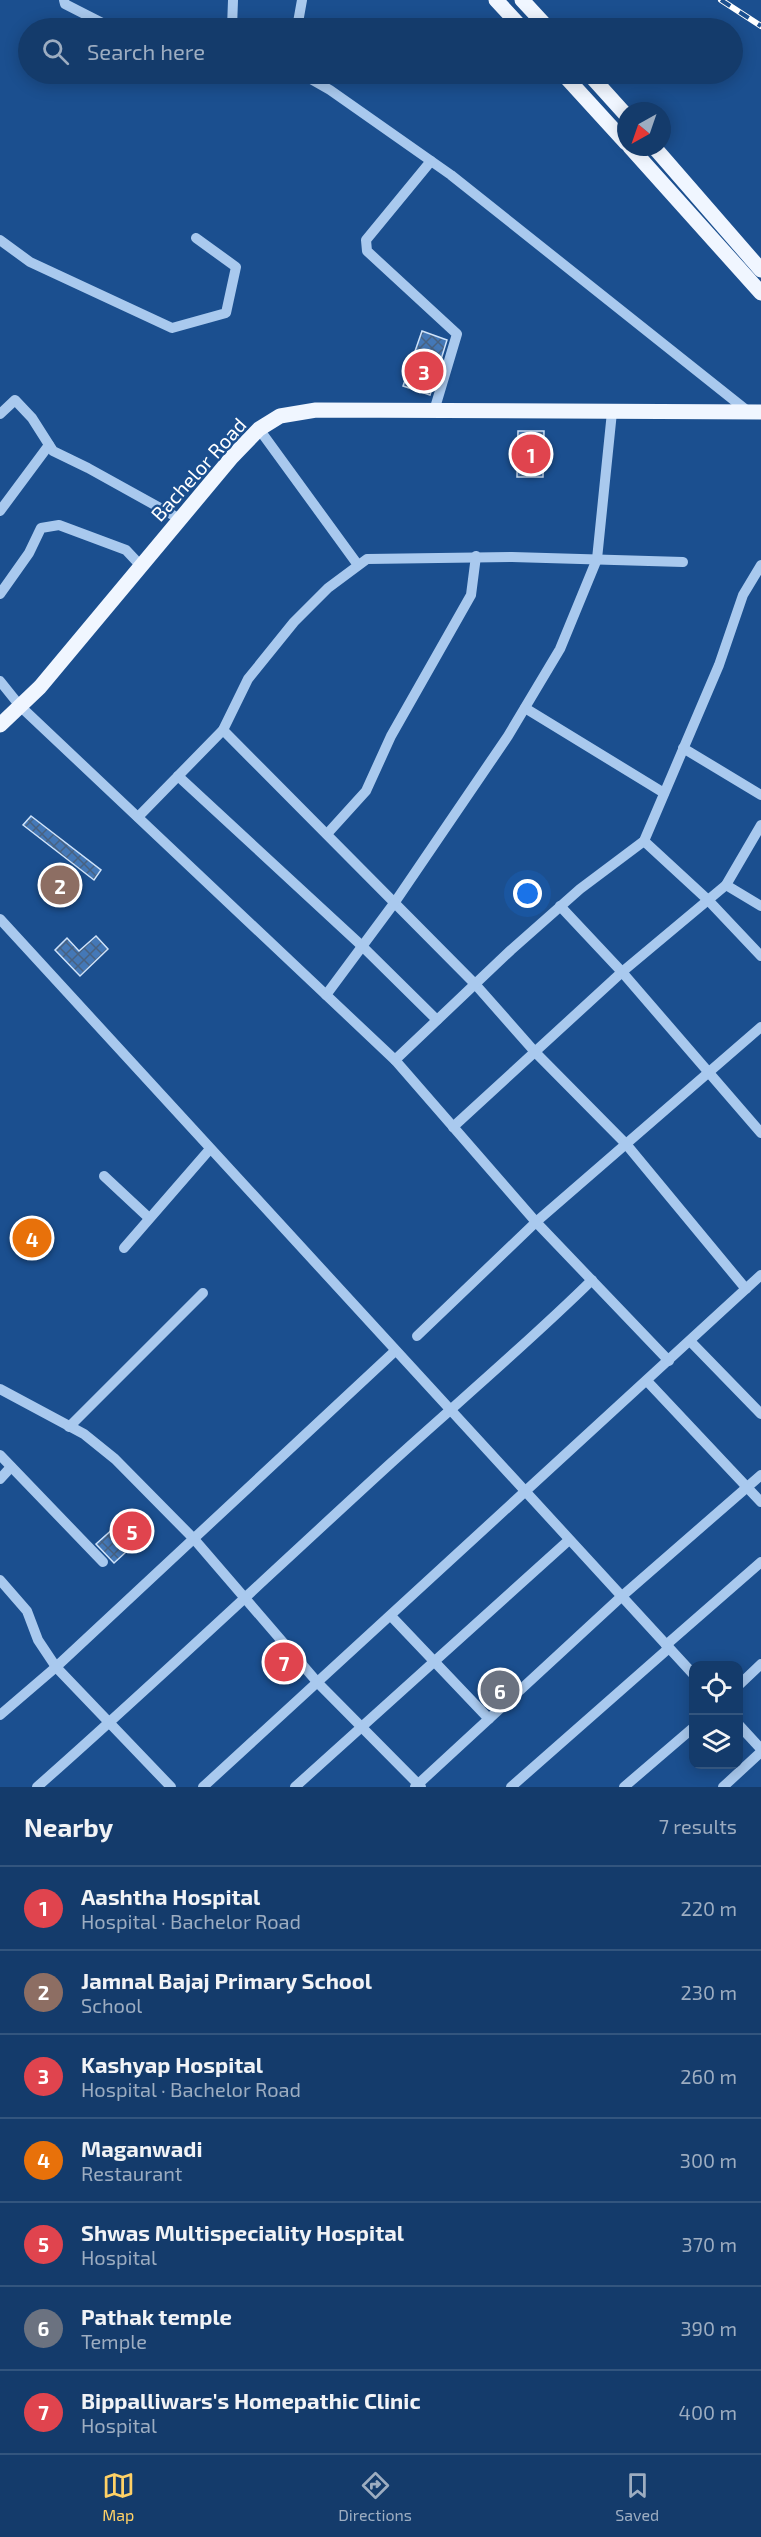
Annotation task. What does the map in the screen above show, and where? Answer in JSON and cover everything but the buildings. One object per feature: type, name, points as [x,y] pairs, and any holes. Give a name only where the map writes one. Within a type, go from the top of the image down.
[{"type":"main road","points":[[496,0],[513,18]]},
{"type":"main road","points":[[522,0],[539,18]]},
{"type":"main road","points":[[572,84],[617,133]]},
{"type":"main road","points":[[581,94],[588,84]]},
{"type":"main road","points":[[598,84],[617,105]]},
{"type":"main road","points":[[638,156],[761,293]]},
{"type":"main road","points":[[662,156],[761,270]]},
{"type":"main road","name":"Bachelor Road","points":[[0,725],[40,687],[232,457],[259,429],[280,416],[316,410],[755,413]]},
{"type":"street","points":[[64,0],[64,4],[92,18]]},
{"type":"street","points":[[232,18],[233,0]]},
{"type":"street","points":[[299,18],[302,0]]},
{"type":"street","points":[[320,84],[431,161],[755,413]]},
{"type":"street","points":[[431,161],[366,240],[365,246],[367,251],[457,334],[434,411]]},
{"type":"street","points":[[0,240],[30,262],[171,328],[226,312],[236,267],[196,238]]},
{"type":"street","points":[[0,414],[15,400],[32,418],[52,451],[88,468],[180,519]]},
{"type":"street","points":[[327,995],[395,902],[508,736],[560,649],[597,558],[612,412]]},
{"type":"street","points":[[259,429],[358,565]]},
{"type":"street","points":[[0,512],[49,445]]},
{"type":"street","points":[[0,594],[29,553],[41,528],[59,525],[126,550],[141,566]]},
{"type":"street","points":[[327,834],[366,791],[391,736],[471,595],[476,556]]},
{"type":"street","points":[[138,817],[223,730],[248,679],[294,622],[328,588],[368,559],[476,556],[682,562]]},
{"type":"street","points":[[395,1060],[560,906],[644,841],[719,665],[743,595],[761,565]]},
{"type":"street","points":[[0,681],[20,706],[395,1060],[536,1222],[669,1361]]},
{"type":"street","points":[[525,708],[664,793]]},
{"type":"street","points":[[223,730],[475,984],[535,1052],[626,1144],[746,1289]]},
{"type":"street","points":[[683,748],[761,795]]},
{"type":"street","points":[[178,776],[362,946],[437,1020]]},
{"type":"street","points":[[453,1126],[622,972],[726,885],[761,825]]},
{"type":"street","points":[[644,841],[708,900],[761,956]]},
{"type":"street","points":[[726,885],[761,906]]},
{"type":"street","points":[[560,906],[622,972],[761,1133]]},
{"type":"street","points":[[0,919],[689,1671]]},
{"type":"street","points":[[417,1336],[536,1222],[761,1027]]},
{"type":"street","points":[[124,1248],[210,1149]]},
{"type":"street","points":[[104,1176],[149,1218]]},
{"type":"street","points":[[37,1787],[110,1723],[449,1410],[549,1323],[592,1280]]},
{"type":"street","points":[[203,1787],[746,1289],[759,1281]]},
{"type":"street","points":[[69,1427],[203,1293]]},
{"type":"street","points":[[690,1341],[761,1414]]},
{"type":"street","points":[[0,1715],[56,1667],[395,1351]]},
{"type":"street","points":[[647,1381],[761,1502]]},
{"type":"street","points":[[2,1394],[84,1434],[114,1459],[194,1539],[318,1683],[418,1786],[621,1597],[761,1475]]},
{"type":"street","points":[[0,1455],[104,1562]]},
{"type":"street","points":[[0,1479],[11,1467]]},
{"type":"street","points":[[295,1787],[569,1540]]},
{"type":"street","points":[[511,1787],[761,1562]]},
{"type":"street","points":[[2,1588],[27,1611],[38,1640],[56,1667],[171,1787]]},
{"type":"street","points":[[391,1616],[489,1719]]},
{"type":"street","points":[[743,1681],[761,1665]]},
{"type":"street","points":[[624,1787],[689,1730]]},
{"type":"street","points":[[723,1787],[761,1750],[743,1730]]},
{"type":"railway","points":[[721,0],[761,26]]},
{"type":"place","name":"Kashyap Hospital","points":[[424,371]]},
{"type":"place","name":"Aashtha Hospital","points":[[531,454]]},
{"type":"place","name":"Jamnal Bajaj Primary School","points":[[60,885]]},
{"type":"place","name":"Maganwadi","points":[[32,1238]]},
{"type":"place","name":"Shwas Multispeciality Hospital","points":[[132,1531]]},
{"type":"place","name":"Bippalliwars's Homepathic Clinic","points":[[284,1662]]},
{"type":"place","name":"Pathak temple","points":[[500,1690]]}]
